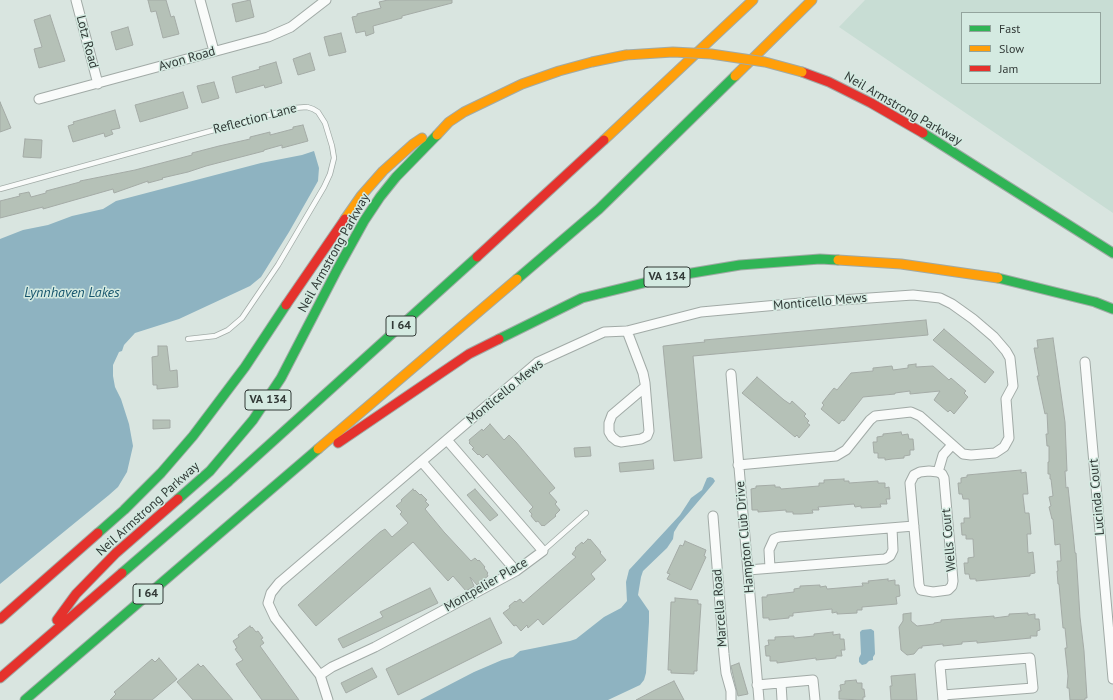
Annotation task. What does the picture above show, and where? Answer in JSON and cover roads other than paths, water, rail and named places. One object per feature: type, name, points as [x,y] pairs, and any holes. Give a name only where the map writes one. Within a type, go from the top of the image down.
[{"type":"highway","name":"I 64","points":[[0,678],[229,482],[560,182],[753,0]]},
{"type":"highway","name":"I 64","points":[[25,700],[599,209],[812,0]]},
{"type":"highway","name":"Neil Armstrong Parkway","points":[[41,643],[76,594],[116,554],[210,471],[253,420],[281,378],[364,220],[396,176],[449,122],[470,109],[522,84],[592,62],[626,55],[673,52],[711,54],[765,62],[802,72],[829,82],[871,102],[930,137],[1113,253]]},
{"type":"highway","points":[[0,619],[124,510],[161,473],[193,436],[245,367],[361,196],[383,171],[413,144],[449,122]]},
{"type":"highway","name":"VA 134","points":[[272,488],[469,354],[582,298],[668,276],[740,265],[820,259],[902,264],[996,276],[1095,302],[1113,309]]},
{"type":"street","name":"Lotz Road","points":[[76,0],[98,84]]},
{"type":"street","points":[[200,0],[214,51]]},
{"type":"street","name":"Avon Road","points":[[39,99],[279,33],[302,20],[324,1]]},
{"type":"street","name":"Monticello Mews","points":[[328,700],[320,675],[275,618],[268,603],[271,593],[279,583],[422,462],[511,383],[538,362],[604,332],[628,331],[701,312],[913,295],[940,298],[952,304],[973,319],[1001,344],[1010,358],[1013,386],[1006,399],[1009,440],[1004,447],[995,453],[968,455],[961,453],[952,445]]},
{"type":"street","points":[[628,331],[643,373],[645,387],[649,431],[647,436],[641,439],[621,442],[617,441],[612,438],[609,432],[609,424],[612,415],[645,387]]},
{"type":"street","name":"Lucinda Court","points":[[1085,362],[1113,679]]},
{"type":"street","name":"Hampton Club Drive","points":[[731,374],[759,700]]},
{"type":"street","points":[[738,465],[836,456],[846,450],[870,420],[875,416],[911,412],[920,416],[952,445],[942,458],[938,472]]},
{"type":"street","name":"Montpelier Place","points":[[320,675],[332,667],[375,647],[516,571],[543,550],[447,440]]},
{"type":"street","points":[[422,462],[516,571]]},
{"type":"street","name":"Wells Court","points":[[920,472],[938,472],[942,474],[944,480],[952,584],[948,590],[928,592],[921,590],[919,587],[910,480],[914,475],[920,472]]},
{"type":"street","name":"Marcella Road","points":[[713,516],[724,654],[726,673],[731,691],[731,700]]},
{"type":"street","points":[[770,568],[769,550],[772,542],[779,537],[914,526]]},
{"type":"street","points":[[748,570],[888,558],[893,550],[892,528]]},
{"type":"street","points":[[1030,658],[1033,688],[943,698],[940,665],[1030,658]]},
{"type":"street","points":[[757,685],[813,680],[814,700]]},
{"type":"street","points":[[781,683],[782,700]]},
{"type":"lane","name":"Reflection Lane","points":[[0,189],[294,108],[307,107],[318,112],[325,123],[334,158],[330,174],[324,187],[278,266],[242,318],[228,330],[215,336],[188,339]]},
{"type":"lane","points":[[543,550],[586,513]]},
{"type":"water","name":"Lynnhaven Lakes","points":[[314,151],[319,168],[318,181],[261,277],[250,286],[179,319],[135,333],[124,345],[113,365],[113,376],[115,387],[121,399],[129,424],[133,446],[127,472],[118,487],[109,495],[0,584],[0,239],[23,230],[48,225],[72,216],[103,209],[116,201],[261,163],[302,155]]},
{"type":"water","points":[[710,477],[715,481],[713,484],[679,524],[674,532],[673,539],[667,548],[643,571],[638,595],[649,611],[649,622],[646,673],[644,680],[640,685],[608,700],[420,700],[474,672],[513,657],[520,651],[576,639],[604,617],[621,608],[627,601],[626,582],[629,570],[680,515],[691,498],[702,490],[707,478]]},
{"type":"water","points":[[871,629],[874,631],[875,654],[873,660],[862,665],[859,662],[861,654],[860,632],[862,630]]}]
